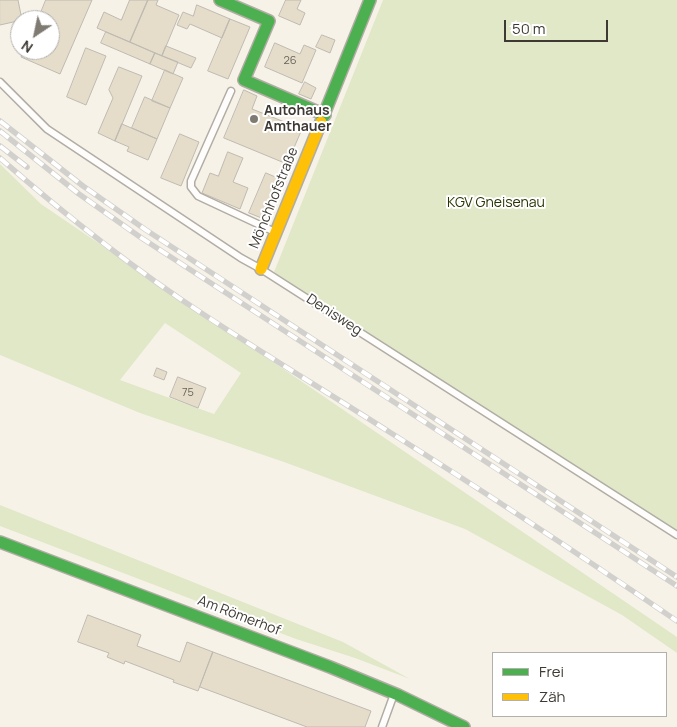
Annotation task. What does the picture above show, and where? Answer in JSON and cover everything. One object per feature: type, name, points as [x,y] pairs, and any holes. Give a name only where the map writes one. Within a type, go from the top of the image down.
[{"type":"street","points":[[220,0],[269,21],[244,80],[325,115]]},
{"type":"street","name":"Mönchhofstraße","points":[[261,269],[370,0]]},
{"type":"street","name":"Am Römerhof","points":[[0,542],[246,634],[395,693],[429,708],[464,727]]},
{"type":"lane","name":"Denisweg","points":[[0,82],[47,129],[241,258],[677,535]]},
{"type":"lane","points":[[231,91],[191,187],[198,196],[276,232]]},
{"type":"lane","points":[[382,727],[395,693]]},
{"type":"green space","name":"KGV Gneisenau","points":[[383,0],[677,0],[677,539],[274,272]]},
{"type":"green space","points":[[0,164],[41,204],[677,637],[677,653],[622,615],[465,529],[284,462],[140,413],[0,355]],"holes":[[[165,323],[241,373],[214,414],[120,380]]]},
{"type":"green space","points":[[0,505],[343,642],[410,679],[355,658],[296,639],[0,526]]},
{"type":"building","points":[[0,0],[18,0],[20,10],[10,10],[10,23],[0,25]]},
{"type":"building","points":[[46,0],[92,0],[60,74],[28,60],[60,60],[60,10],[42,10]]},
{"type":"building","points":[[130,0],[148,0],[130,42],[97,28],[104,12],[121,20]]},
{"type":"building","points":[[148,0],[158,0],[156,5],[179,15],[162,56],[130,42]]},
{"type":"building","points":[[286,0],[301,0],[297,9],[305,13],[300,25],[279,16]]},
{"type":"building","points":[[197,5],[230,19],[222,38],[190,24],[187,29],[177,25],[183,12],[193,16]]},
{"type":"building","points":[[230,19],[250,27],[228,79],[208,71]]},
{"type":"building","points":[[106,32],[155,53],[150,64],[101,43]]},
{"type":"building","points":[[322,35],[335,40],[330,53],[316,47]]},
{"type":"building","points":[[275,43],[300,54],[304,45],[316,50],[302,83],[265,67]]},
{"type":"building","points":[[166,46],[196,58],[191,68],[162,56]]},
{"type":"building","points":[[86,48],[106,56],[86,105],[67,97]]},
{"type":"building","points":[[155,53],[178,62],[173,74],[150,64]]},
{"type":"building","points":[[119,67],[142,76],[115,141],[98,133],[113,98],[109,90]]},
{"type":"building","points":[[165,70],[183,78],[170,108],[152,101]]},
{"type":"building","points":[[305,82],[316,88],[311,99],[299,94]]},
{"type":"building","name":"Autohaus Amthauer","points":[[244,90],[257,96],[252,109],[302,129],[287,164],[224,138]]},
{"type":"building","points":[[145,97],[170,108],[157,139],[132,128]]},
{"type":"building","points":[[122,124],[157,139],[148,160],[127,151],[129,147],[115,141]]},
{"type":"building","points":[[180,134],[199,142],[181,186],[161,178]]},
{"type":"building","points":[[228,152],[243,158],[233,182],[248,188],[240,209],[202,193],[210,173],[218,176]]},
{"type":"building","points":[[266,173],[280,179],[264,219],[249,213]]},
{"type":"building","points":[[157,368],[167,372],[164,380],[154,376]]},
{"type":"building","points":[[178,377],[206,388],[198,408],[170,397]]},
{"type":"building","points":[[88,615],[141,635],[137,646],[180,662],[187,642],[213,652],[198,691],[125,661],[124,664],[107,657],[109,653],[78,642]]},
{"type":"building","points":[[213,652],[371,711],[365,727],[307,727],[200,687]]},
{"type":"railway","points":[[0,121],[83,186],[146,230],[677,577]]},
{"type":"railway","points":[[0,131],[79,194],[140,237],[677,586]]},
{"type":"railway","points":[[0,146],[27,167]]},
{"type":"railway","points":[[0,158],[100,241],[179,298],[499,502],[677,621]]},
{"type":"traffic: fast","points":[[220,0],[269,21],[244,80],[325,115]]},
{"type":"traffic: fast","points":[[321,122],[370,0]]},
{"type":"traffic: fast","points":[[0,542],[330,667],[398,695],[464,727]]},
{"type":"traffic: slow","points":[[261,269],[321,122]]},
{"type":"place","name":"Autohaus Amthauer","points":[[254,119]]}]
